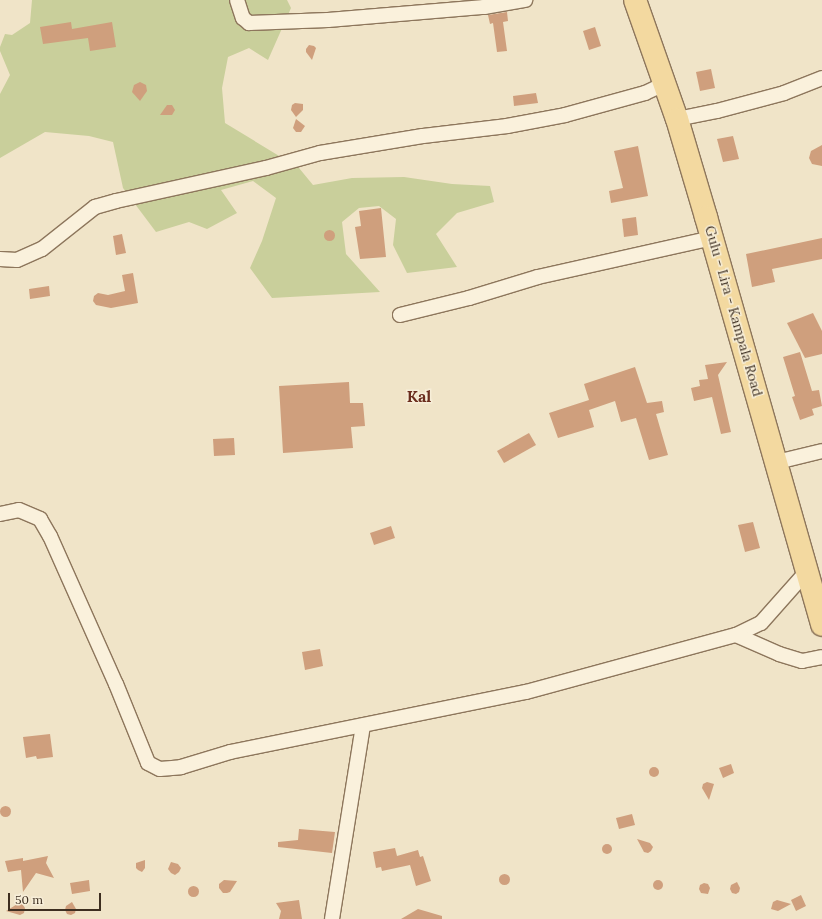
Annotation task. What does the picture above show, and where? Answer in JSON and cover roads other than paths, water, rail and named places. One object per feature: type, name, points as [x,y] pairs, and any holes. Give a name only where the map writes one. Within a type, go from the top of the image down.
[{"type":"main road","name":"Gulu - Lira - Kampala Road","points":[[635,0],[677,119],[808,570],[822,625]]},
{"type":"street","points":[[237,1],[243,18],[249,23],[328,20],[484,7],[525,0]]},
{"type":"street","points":[[677,119],[717,111],[776,95],[822,78]]},
{"type":"street","points":[[0,258],[17,260],[42,250],[95,207],[116,201],[260,169],[320,153],[423,136],[507,126],[565,114],[645,93],[664,84]]},
{"type":"street","points":[[400,315],[469,298],[538,277],[712,238]]},
{"type":"street","points":[[777,462],[822,451]]},
{"type":"street","points":[[0,514],[19,510],[40,519],[116,684],[148,763],[160,769],[181,767],[230,752],[526,692],[736,635],[761,623],[808,570]]},
{"type":"street","points":[[736,635],[778,654],[802,661],[822,657]]},
{"type":"street","points":[[332,919],[363,725]]},
{"type":"district","name":"Kal","points":[[419,396]]}]
